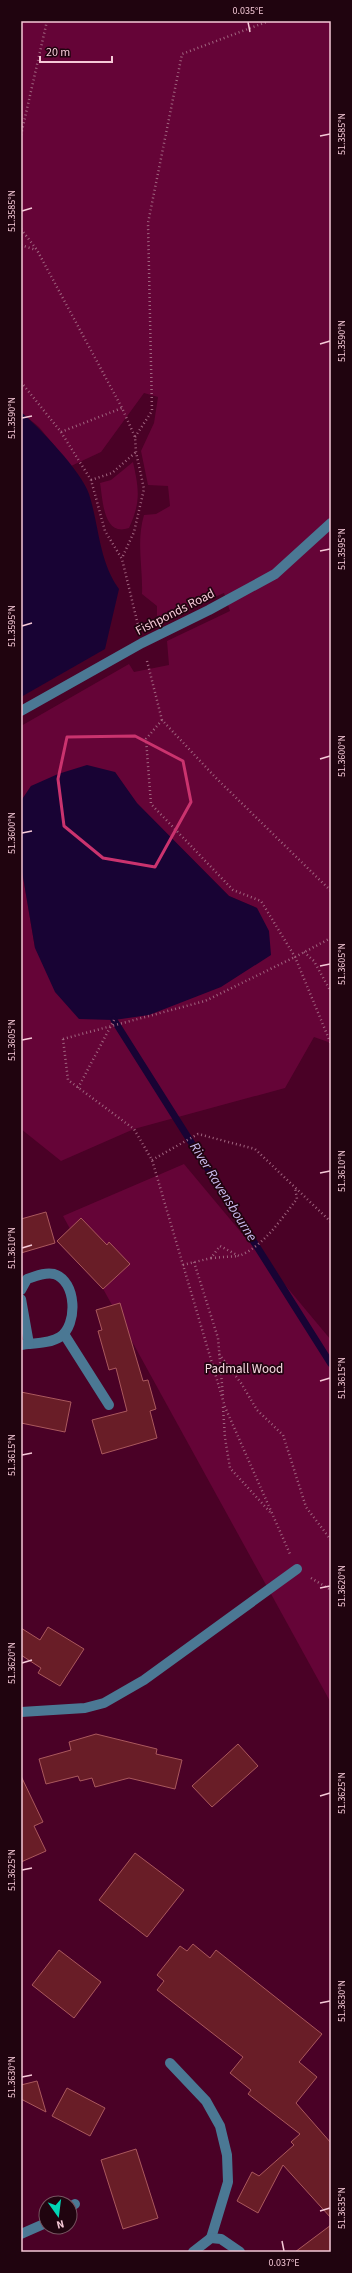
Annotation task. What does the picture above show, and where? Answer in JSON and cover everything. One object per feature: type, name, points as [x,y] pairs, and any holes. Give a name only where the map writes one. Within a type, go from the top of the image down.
[{"type":"street","name":"Fishponds Road","points":[[21,711],[142,643],[209,610],[275,574],[331,523]]},
{"type":"street","points":[[21,1290],[27,1279],[37,1275],[56,1275],[63,1281],[69,1290],[74,1307],[64,1334],[51,1341],[25,1344],[21,1299]]},
{"type":"street","points":[[64,1334],[109,1405]]},
{"type":"street","points":[[21,1712],[85,1708],[104,1703],[144,1680],[297,1569]]},
{"type":"street","points":[[170,2063],[206,2101],[220,2126],[227,2155],[228,2182],[211,2238],[193,2252]]},
{"type":"street","points":[[21,2234],[38,2228]]},
{"type":"street","points":[[211,2238],[221,2239],[240,2252]]},
{"type":"path","points":[[21,135],[47,21]]},
{"type":"path","points":[[134,437],[152,411],[148,223],[182,54],[269,21]]},
{"type":"path","points":[[21,229],[36,250],[122,408],[134,437],[144,489],[134,532],[122,559],[105,532],[91,480],[61,432],[21,382]]},
{"type":"path","points":[[21,245],[36,250]]},
{"type":"path","points":[[61,432],[122,408]]},
{"type":"path","points":[[91,480],[112,473],[136,452]]},
{"type":"path","points":[[331,891],[216,778],[162,720],[146,739],[152,804],[233,890],[262,902],[295,957],[331,1044]]},
{"type":"path","points":[[331,938],[205,1001],[63,1039],[68,1080],[134,1130],[152,1160],[223,1402],[297,1569],[331,1590]]},
{"type":"path","points":[[304,952],[314,961],[331,992]]},
{"type":"path","points":[[78,1088],[114,1020]]},
{"type":"path","points":[[152,1160],[198,1134],[255,1149],[331,1222]]},
{"type":"path","points":[[183,1265],[211,1258],[239,1256],[256,1246],[278,1223],[297,1199],[295,1186]]},
{"type":"path","points":[[211,1258],[220,1246],[239,1256]]},
{"type":"path","points":[[194,1262],[218,1338],[225,1438],[230,1468],[272,1514]]},
{"type":"path","points":[[219,1353],[241,1383],[257,1410],[283,1435],[306,1507],[331,1540]]},
{"type":"highlighted area","points":[[135,736],[183,761],[191,802],[155,867],[103,858],[64,826],[58,779],[67,737]]},
{"type":"green space","points":[[21,21],[331,21],[331,1043],[314,1037],[285,1088],[134,1129],[61,1161],[21,1129],[21,865],[35,948],[257,908],[229,896],[136,803],[115,772],[31,786],[21,801],[21,726],[129,664],[134,672],[169,665],[167,641],[230,611],[224,593],[157,622],[157,606],[142,594],[140,535],[144,515],[156,514],[170,506],[168,486],[148,485],[141,451],[154,423],[158,397],[144,393],[101,452],[71,466],[39,427],[21,412]]},
{"type":"green space","points":[[133,462],[138,488],[136,511],[129,528],[120,529],[114,527],[109,522],[104,507],[100,483],[111,480]]},
{"type":"green space","name":"Padmall Wood","points":[[184,1164],[331,1340],[331,1703],[63,1216]]},
{"type":"shaded area","points":[[21,412],[59,450],[85,485],[89,494],[103,555],[112,578],[119,589],[105,649],[21,697]]},
{"type":"shaded area","points":[[87,765],[115,772],[137,803],[229,896],[257,908],[269,931],[271,955],[221,987],[149,1015],[114,1020],[79,1019],[55,992],[35,948],[21,865],[21,801],[31,786],[58,774]]},
{"type":"building","points":[[46,1212],[55,1243],[21,1253],[21,1219]]},
{"type":"building","points":[[81,1218],[107,1245],[109,1242],[130,1264],[103,1289],[57,1241]]},
{"type":"building","points":[[120,1303],[143,1381],[148,1380],[156,1409],[150,1411],[157,1438],[102,1454],[92,1420],[127,1411],[116,1368],[109,1370],[98,1331],[102,1330],[96,1310]]},
{"type":"building","points":[[21,1392],[71,1402],[65,1432],[21,1423]]},
{"type":"building","points":[[48,1627],[84,1649],[60,1686],[38,1673],[41,1668],[21,1655],[21,1628],[40,1640]]},
{"type":"building","points":[[96,1734],[157,1749],[156,1754],[182,1760],[175,1789],[129,1778],[95,1787],[92,1778],[80,1781],[78,1776],[46,1784],[39,1759],[71,1750],[69,1742]]},
{"type":"building","points":[[238,1744],[258,1766],[212,1807],[192,1786]]},
{"type":"building","points":[[21,1776],[43,1822],[34,1826],[46,1851],[21,1862]]},
{"type":"building","points":[[135,1853],[184,1890],[147,1937],[99,1900]]},
{"type":"building","points":[[193,1944],[210,1958],[216,1950],[322,2034],[299,2062],[317,2077],[296,2103],[331,2143],[331,2218],[283,2165],[258,2213],[237,2201],[252,2172],[259,2176],[294,2145],[291,2142],[300,2134],[248,2094],[251,2090],[230,2073],[243,2057],[157,1990],[164,1981],[157,1975],[180,1946],[187,1951]]},
{"type":"building","points":[[59,1950],[101,1982],[74,2018],[32,1985]]},
{"type":"building","points":[[37,2081],[46,2112],[21,2099],[21,2085]]},
{"type":"building","points":[[67,2088],[105,2108],[90,2136],[52,2116]]},
{"type":"building","points":[[136,2149],[158,2218],[123,2229],[101,2160]]},
{"type":"building","points":[[331,2225],[331,2252],[295,2252]]},
{"type":"waterway","name":"River Ravensbourne","points":[[114,1020],[331,1364]]}]
